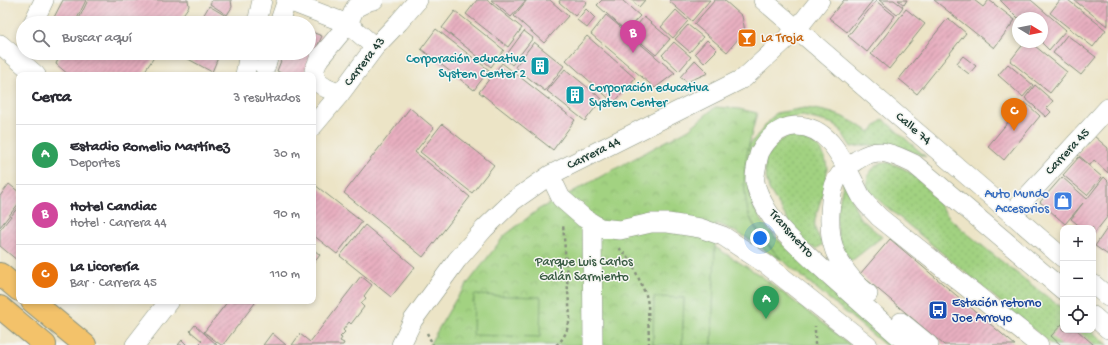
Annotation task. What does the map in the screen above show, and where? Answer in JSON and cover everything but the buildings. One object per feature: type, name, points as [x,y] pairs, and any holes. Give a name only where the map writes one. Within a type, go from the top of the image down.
[{"type":"main road","points":[[0,274],[16,287]]},
{"type":"main road","points":[[36,304],[85,345]]},
{"type":"main road","points":[[0,307],[45,345]]},
{"type":"street","points":[[36,16],[44,0]]},
{"type":"street","points":[[259,16],[262,0]]},
{"type":"street","points":[[281,16],[286,0],[348,24],[374,47]]},
{"type":"street","points":[[314,72],[320,59],[348,24],[355,8],[374,0]]},
{"type":"street","points":[[399,22],[405,0]]},
{"type":"street","name":"Carrera 43","points":[[316,122],[340,94],[374,47],[418,0]]},
{"type":"street","name":"Calle 74","points":[[763,0],[1060,255]]},
{"type":"street","name":"Carrera 44","points":[[401,345],[413,320],[457,260],[484,229],[513,201],[550,175],[744,78],[797,29],[820,0]]},
{"type":"street","points":[[0,44],[16,50]]},
{"type":"street","points":[[26,60],[34,72]]},
{"type":"street","points":[[245,72],[247,60]]},
{"type":"street","points":[[316,78],[317,82],[326,88],[340,94]]},
{"type":"street","name":"Carrera 45","points":[[1012,213],[1108,108]]},
{"type":"street","name":"Transmetro","points":[[910,345],[798,246],[780,227],[768,210],[755,182],[759,154],[768,140],[778,131],[790,127],[800,126],[812,128],[822,134],[847,167],[862,198],[879,217],[1039,345]]},
{"type":"street","name":"Transmetro","points":[[929,345],[860,288],[847,272],[833,245],[830,229],[830,211],[837,180],[847,167],[864,156],[879,152],[903,158],[914,164],[1060,287]]},
{"type":"street","points":[[550,175],[561,198],[592,233],[593,345]]},
{"type":"street","points":[[592,233],[600,228],[620,230],[646,224],[668,223],[700,228],[723,236],[767,265],[868,345]]},
{"type":"street","points":[[1096,287],[1108,297]]},
{"type":"street","points":[[135,345],[167,304]]},
{"type":"street","points":[[1096,319],[1108,329]]},
{"type":"path","points":[[556,345],[559,344],[566,332],[570,318],[561,198]]},
{"type":"path","points":[[592,233],[617,246],[631,261],[646,295],[648,304],[648,345]]},
{"type":"path","points":[[426,331],[433,345]]},
{"type":"green space","name":"Parque Luis Carlos Galán Sarmiento","points":[[715,107],[739,109],[757,113],[745,167],[744,178],[747,210],[758,232],[782,260],[744,236],[716,223],[712,345],[682,345],[684,298],[654,297],[653,345],[429,345],[456,299],[504,236],[539,209],[689,129]]},
{"type":"green space","points":[[805,108],[832,113],[854,122],[870,132],[883,119],[926,157],[897,146],[867,145],[851,147],[840,129],[831,123],[803,116],[780,120],[772,126],[750,194],[754,207],[760,218],[774,236],[811,269],[843,301],[896,345],[885,345],[782,260],[761,236],[748,214],[744,191],[744,172],[746,154],[750,144],[776,113]]},
{"type":"green space","points":[[789,136],[803,139],[819,148],[827,166],[826,180],[815,222],[816,231],[823,244],[816,249],[807,245],[795,232],[769,189],[765,173],[765,159],[779,141]]},
{"type":"green space","points":[[883,162],[894,165],[911,173],[925,186],[946,214],[957,225],[1060,307],[1060,333],[1094,333],[1108,345],[1052,345],[869,190],[867,185],[868,176],[879,164]]},
{"type":"green space","points":[[844,180],[859,217],[882,237],[850,262],[839,240],[836,218]]},
{"type":"green space","points":[[715,247],[761,276],[851,345],[712,345]]},
{"type":"green space","points":[[474,295],[541,297],[540,337],[473,335]]},
{"type":"green space","points":[[654,297],[684,298],[682,345],[653,345]]},
{"type":"place","name":"La Troja","points":[[747,38]]},
{"type":"place","name":"Hotel Candiac","points":[[633,53]]},
{"type":"place","name":"Corporación educativa System Center 2","points":[[540,66]]},
{"type":"place","name":"Corporación educativa System Center","points":[[575,95]]},
{"type":"place","name":"La Licorería","points":[[1014,131]]},
{"type":"place","name":"Auto Mundo Accesorios","points":[[1063,201]]},
{"type":"place","name":"Estación retorno Joe Arroyo","points":[[938,310]]},
{"type":"place","name":"Estadio Romelio Martínez","points":[[766,319]]}]
